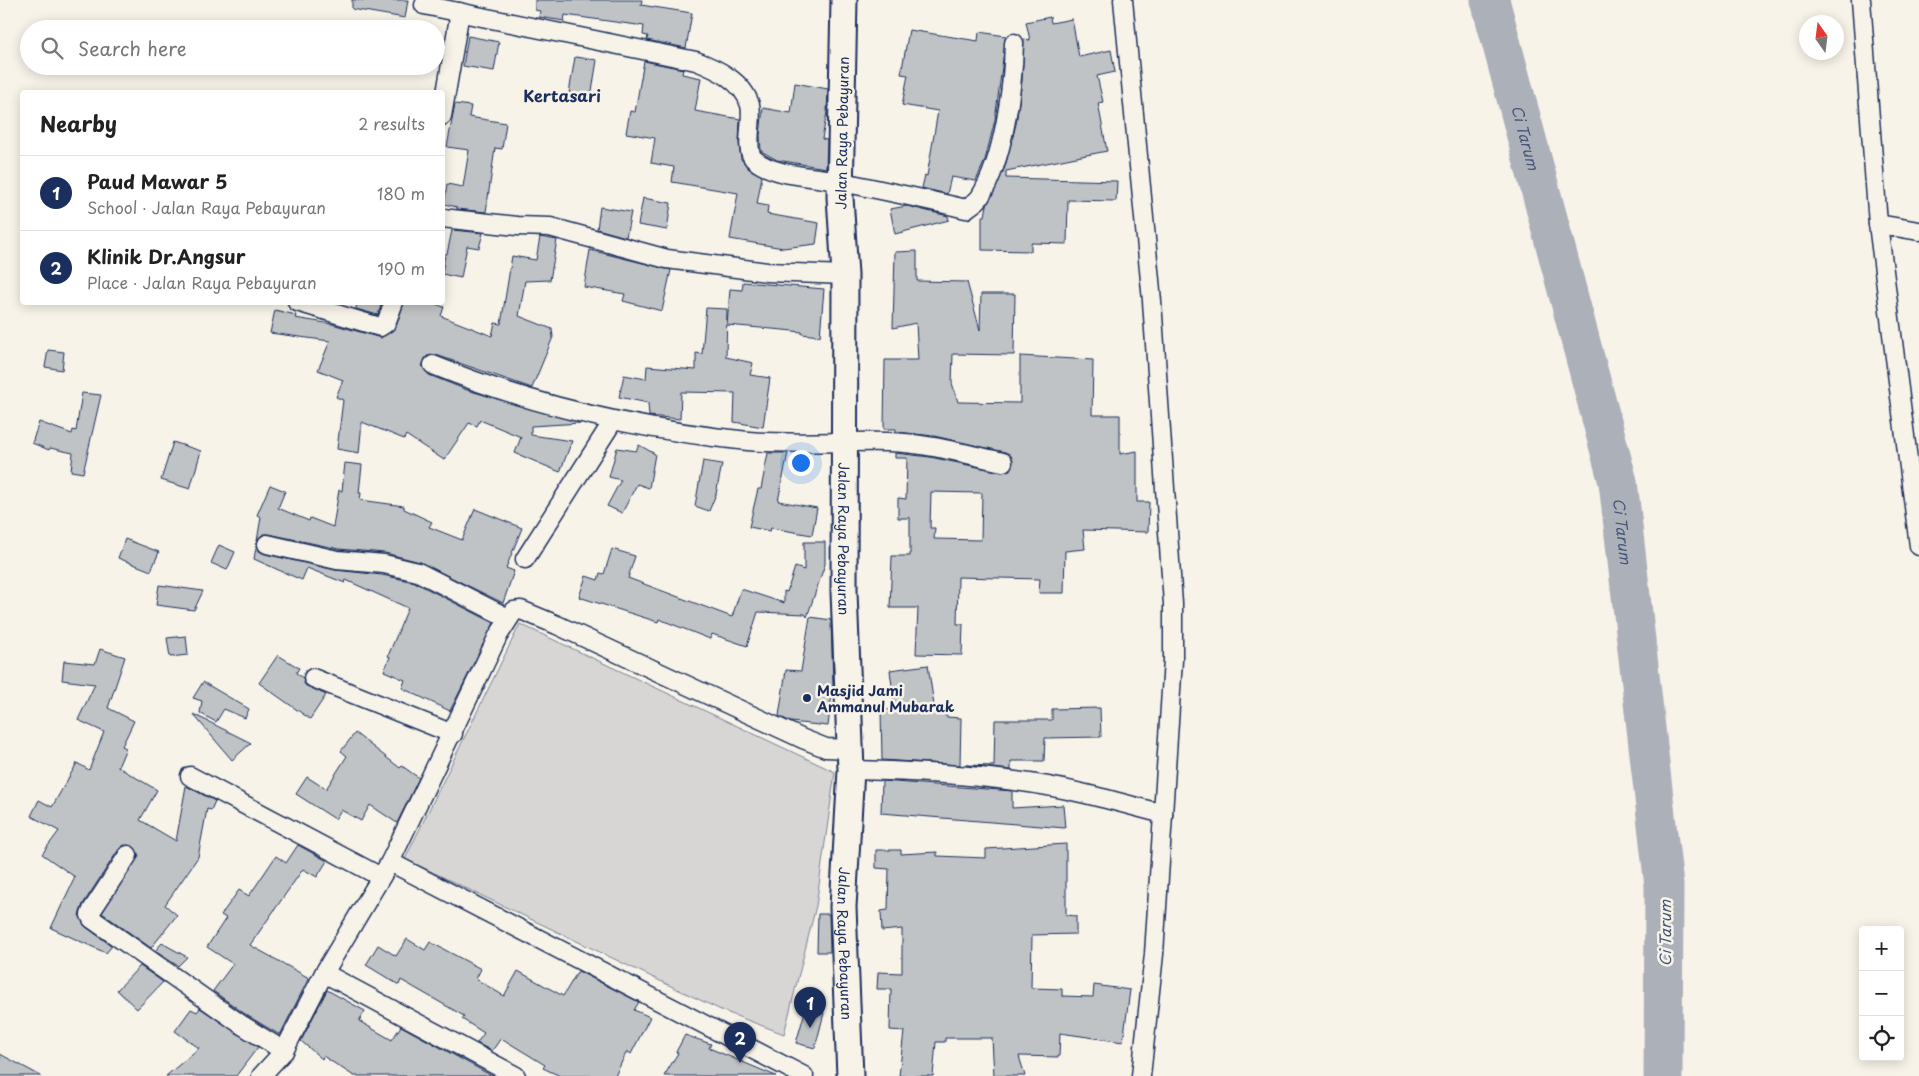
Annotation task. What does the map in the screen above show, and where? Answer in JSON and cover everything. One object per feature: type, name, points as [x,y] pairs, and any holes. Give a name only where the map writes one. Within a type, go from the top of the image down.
[{"type":"main road","name":"Jalan Raya Pebayuran","points":[[844,0],[840,197],[845,275],[844,592],[851,760],[843,906],[850,1076]]},
{"type":"street","points":[[1123,0],[1152,301],[1172,604],[1173,660],[1154,954],[1141,1076]]},
{"type":"street","points":[[1861,0],[1878,224],[1916,510],[1919,546]]},
{"type":"street","points":[[424,5],[696,61],[714,68],[732,79],[750,104],[749,150],[753,160],[782,172],[841,181],[966,209],[980,199],[991,174],[1008,112],[1014,76],[1014,43]]},
{"type":"street","points":[[445,99],[460,12]]},
{"type":"street","points":[[445,218],[510,226],[550,227],[667,258],[767,272],[845,275]]},
{"type":"street","points":[[1878,224],[1919,231]]},
{"type":"street","points":[[307,305],[380,327],[389,319],[393,305]]},
{"type":"street","points":[[433,365],[513,395],[614,421],[684,433],[750,441],[889,442],[923,446],[1003,462]]},
{"type":"street","points":[[526,559],[614,421]]},
{"type":"street","points":[[267,544],[337,560],[384,564],[418,572],[508,618]]},
{"type":"street","points":[[261,1076],[284,1051],[324,972],[385,870],[508,618],[514,611],[521,610],[851,760],[921,771],[1016,781],[1104,798],[1164,814]]},
{"type":"street","points":[[313,678],[453,734]]},
{"type":"street","points":[[190,776],[804,1076]]},
{"type":"street","points":[[128,856],[92,910],[90,915],[92,919],[242,1025],[284,1051]]},
{"type":"street","points":[[324,972],[516,1076]]},
{"type":"shaded area","points":[[520,624],[835,772],[816,906],[784,1034],[723,1011],[405,859]]},
{"type":"building","points":[[352,0],[408,0],[405,18],[352,9]]},
{"type":"building","points":[[535,0],[642,0],[641,5],[692,13],[686,48],[647,40],[648,36],[643,35],[644,26],[565,15],[564,21],[539,17],[540,11],[535,10]]},
{"type":"building","points":[[1050,17],[1051,23],[1072,19],[1079,57],[1111,50],[1115,72],[1097,76],[1103,102],[1098,103],[1107,151],[1006,171],[1006,178],[1117,181],[1116,201],[1068,200],[1067,244],[1031,243],[1031,251],[982,250],[982,216],[985,216],[987,205],[1005,167],[1016,124],[1022,81],[1024,39],[1030,40],[1026,22]]},
{"type":"building","points":[[909,30],[978,41],[979,32],[1006,36],[995,120],[985,160],[976,181],[951,177],[947,194],[922,188],[925,175],[927,176],[938,111],[902,105],[908,75],[901,74]]},
{"type":"building","points":[[468,36],[499,42],[494,71],[463,66]]},
{"type":"building","points":[[575,57],[597,60],[591,97],[569,93]]},
{"type":"building","points":[[644,61],[683,69],[682,74],[701,78],[695,111],[740,119],[739,143],[741,159],[749,169],[762,176],[757,204],[768,206],[767,214],[819,223],[816,244],[783,248],[730,239],[738,193],[672,182],[674,167],[651,163],[655,138],[626,133],[630,111],[635,112]]},
{"type":"building","points":[[795,83],[828,89],[827,112],[822,139],[827,140],[826,168],[777,160],[761,151],[760,135],[763,108],[791,113]]},
{"type":"building","points":[[455,104],[471,106],[469,117],[506,123],[502,149],[495,148],[486,212],[457,209],[457,207],[445,204],[447,184],[463,187],[469,150],[447,147]]},
{"type":"building","points":[[643,198],[671,203],[667,230],[638,225]]},
{"type":"building","points":[[907,206],[948,216],[949,220],[895,234],[890,209]]},
{"type":"building","points":[[600,207],[631,212],[626,237],[597,229]]},
{"type":"building","points":[[452,230],[483,233],[479,248],[467,246],[461,278],[445,275],[445,254],[447,254]]},
{"type":"building","points":[[540,237],[557,240],[550,280],[525,281],[519,316],[552,329],[553,337],[532,388],[436,355],[427,356],[422,366],[429,375],[467,390],[581,423],[531,426],[531,435],[572,441],[560,472],[515,453],[521,437],[480,420],[477,426],[469,423],[444,460],[406,435],[404,439],[362,422],[359,453],[337,449],[343,400],[336,397],[343,380],[318,370],[330,341],[270,333],[275,310],[296,315],[295,318],[332,324],[381,338],[396,327],[403,305],[438,305],[444,307],[441,316],[492,336],[495,323],[501,324],[512,256],[536,260]]},
{"type":"building","points":[[590,250],[671,270],[662,311],[623,301],[625,294],[584,287]]},
{"type":"building","points":[[917,251],[917,281],[967,282],[980,330],[981,294],[1015,294],[1014,355],[953,354],[952,383],[958,402],[1020,403],[1020,356],[1093,360],[1092,415],[1120,415],[1120,454],[1137,451],[1137,502],[1149,502],[1148,532],[1083,530],[1085,549],[1065,551],[1064,593],[1039,593],[1040,579],[958,577],[957,624],[963,624],[962,655],[916,654],[918,608],[890,608],[892,556],[910,556],[910,518],[898,518],[898,498],[906,499],[907,458],[895,458],[895,453],[930,457],[1001,472],[1010,470],[1013,459],[1005,452],[934,436],[896,432],[896,429],[884,429],[885,360],[918,360],[916,323],[893,328],[895,252]],"holes":[[[931,492],[982,493],[981,540],[934,539],[935,528],[930,528]]]},
{"type":"building","points":[[743,282],[824,289],[820,336],[802,334],[802,332],[727,325],[730,289],[742,290]]},
{"type":"building","points":[[357,305],[381,305],[378,315],[356,309]]},
{"type":"building","points":[[706,308],[727,309],[726,357],[753,363],[750,375],[770,378],[763,427],[734,422],[735,393],[681,392],[680,419],[649,416],[648,403],[619,397],[624,375],[646,379],[647,366],[696,370],[696,353],[702,354]]},
{"type":"building","points":[[48,350],[64,352],[62,370],[45,367]]},
{"type":"building","points":[[82,393],[101,395],[83,473],[71,471],[73,453],[50,448],[49,450],[32,443],[39,422],[72,434],[73,430],[76,431]]},
{"type":"building","points":[[173,442],[201,451],[190,489],[161,480]]},
{"type":"building","points":[[639,445],[655,454],[649,488],[637,484],[622,513],[607,506],[621,480],[609,477],[617,448],[636,451]]},
{"type":"building","points":[[768,453],[788,453],[778,501],[817,508],[812,535],[771,528],[770,531],[749,527],[758,489],[761,489]]},
{"type":"building","points":[[703,461],[722,464],[716,494],[709,511],[695,506]]},
{"type":"building","points":[[345,463],[362,465],[360,500],[404,506],[404,509],[432,522],[429,527],[462,540],[475,509],[522,528],[506,568],[514,571],[503,603],[420,562],[385,553],[339,549],[269,534],[263,534],[257,541],[261,517],[257,515],[270,485],[285,491],[278,508],[309,521],[310,518],[333,527],[339,490],[342,491]]},
{"type":"building","points":[[125,539],[159,552],[151,571],[118,558]]},
{"type":"building","points":[[257,542],[259,551],[265,554],[335,570],[382,575],[414,582],[494,623],[450,711],[402,688],[405,680],[384,671],[390,657],[388,656],[408,608],[346,580],[345,583],[307,568],[302,580],[283,572],[254,559]]},
{"type":"building","points":[[804,542],[825,542],[825,564],[807,617],[805,614],[758,612],[747,646],[712,634],[710,639],[659,619],[658,622],[579,597],[586,576],[598,580],[600,573],[604,574],[612,549],[635,556],[628,578],[732,617],[741,589],[784,603],[784,591],[787,592],[795,567],[804,570]]},
{"type":"building","points":[[219,545],[235,552],[227,570],[211,563]]},
{"type":"building","points":[[159,585],[203,591],[194,610],[156,605]]},
{"type":"building","name":"Masjid Jami Ammanul Mubarak","points":[[810,617],[831,620],[833,685],[828,726],[791,722],[779,716],[786,670],[801,671]]},
{"type":"building","points":[[186,636],[188,655],[170,657],[167,638]]},
{"type":"building","points":[[100,649],[125,657],[108,708],[134,721],[122,746],[126,748],[118,767],[157,790],[140,820],[176,841],[186,786],[215,801],[211,810],[207,809],[198,857],[165,905],[177,915],[151,948],[102,913],[139,856],[133,846],[124,845],[119,849],[83,904],[79,915],[86,927],[112,946],[106,953],[51,928],[75,877],[42,854],[59,831],[31,816],[39,800],[52,807],[77,763],[89,770],[104,732],[78,720],[95,684],[62,680],[64,661],[95,664]]},
{"type":"building","points":[[278,655],[299,668],[296,673],[303,678],[305,685],[326,695],[310,719],[259,683]]},
{"type":"building","points":[[928,665],[935,712],[946,712],[946,717],[961,718],[960,765],[882,760],[881,709],[895,710],[890,670]]},
{"type":"building","points":[[203,682],[249,709],[245,718],[224,709],[216,722],[200,713],[202,701],[193,698]]},
{"type":"building","points":[[1100,708],[1101,737],[1045,738],[1044,761],[1011,761],[1011,770],[966,765],[994,766],[995,720],[1052,720],[1052,709]]},
{"type":"building","points":[[193,714],[251,743],[232,760]]},
{"type":"building","points":[[355,733],[400,768],[402,766],[419,778],[397,823],[370,805],[361,821],[341,810],[335,819],[296,794],[307,777],[326,789],[347,756],[341,751]]},
{"type":"building","points":[[882,781],[1012,791],[1012,808],[1063,805],[1065,828],[881,813]]},
{"type":"building","points":[[1066,844],[1066,915],[1076,916],[1076,934],[1032,935],[1031,988],[1062,989],[1062,996],[1093,997],[1094,985],[1130,990],[1123,1042],[1060,1033],[1059,1057],[1019,1056],[1025,1076],[994,1076],[992,1038],[945,1038],[945,1042],[936,1042],[933,1076],[899,1076],[904,1031],[890,1030],[891,989],[877,989],[878,972],[902,973],[902,929],[882,931],[881,911],[888,910],[889,869],[876,868],[876,850],[901,850],[901,854],[937,852],[937,856],[986,858],[986,849]]},
{"type":"building","points":[[298,845],[327,861],[317,877],[303,869],[250,945],[309,978],[280,1035],[248,1016],[213,991],[233,964],[207,947],[226,918],[221,915],[239,890],[249,896],[276,856],[286,863]]},
{"type":"building","points":[[818,914],[829,914],[830,952],[817,952]]},
{"type":"building","points":[[407,939],[425,950],[430,942],[481,969],[476,979],[504,996],[518,971],[563,996],[578,971],[639,1002],[634,1010],[650,1017],[631,1054],[627,1051],[615,1076],[560,1076],[543,1068],[545,1065],[501,1038],[492,1051],[477,1043],[484,1033],[462,1019],[464,1016],[401,980],[399,985],[366,965],[378,945],[396,956]]},
{"type":"building","points":[[162,943],[187,957],[178,966],[155,951]]},
{"type":"building","points":[[140,966],[163,982],[137,1009],[117,990]]},
{"type":"building","points":[[327,990],[365,1011],[359,1021],[392,1040],[401,1026],[492,1076],[354,1076],[323,1056],[322,1059],[301,1041]]},
{"type":"building","points":[[200,1008],[258,1047],[236,1076],[166,1076],[199,1048],[175,1031],[191,1009],[197,1012]]},
{"type":"building","points":[[806,1008],[824,1013],[815,1048],[796,1043]]},
{"type":"building","points":[[685,1035],[711,1044],[709,1048],[776,1076],[664,1076],[678,1053],[676,1052]]},
{"type":"building","points":[[0,1054],[41,1076],[0,1076]]},
{"type":"waterway","name":"Ci Tarum","points":[[1490,0],[1618,482],[1664,886],[1663,1076]]},
{"type":"place","name":"Masjid Jami Ammanul Mubarak","points":[[807,698]]},
{"type":"place","name":"Paud Mawar 5","points":[[810,1028]]},
{"type":"place","name":"Klinik Dr.Angsur","points":[[740,1063]]},
{"type":"district","name":"Kertasari","points":[[562,95]]}]
